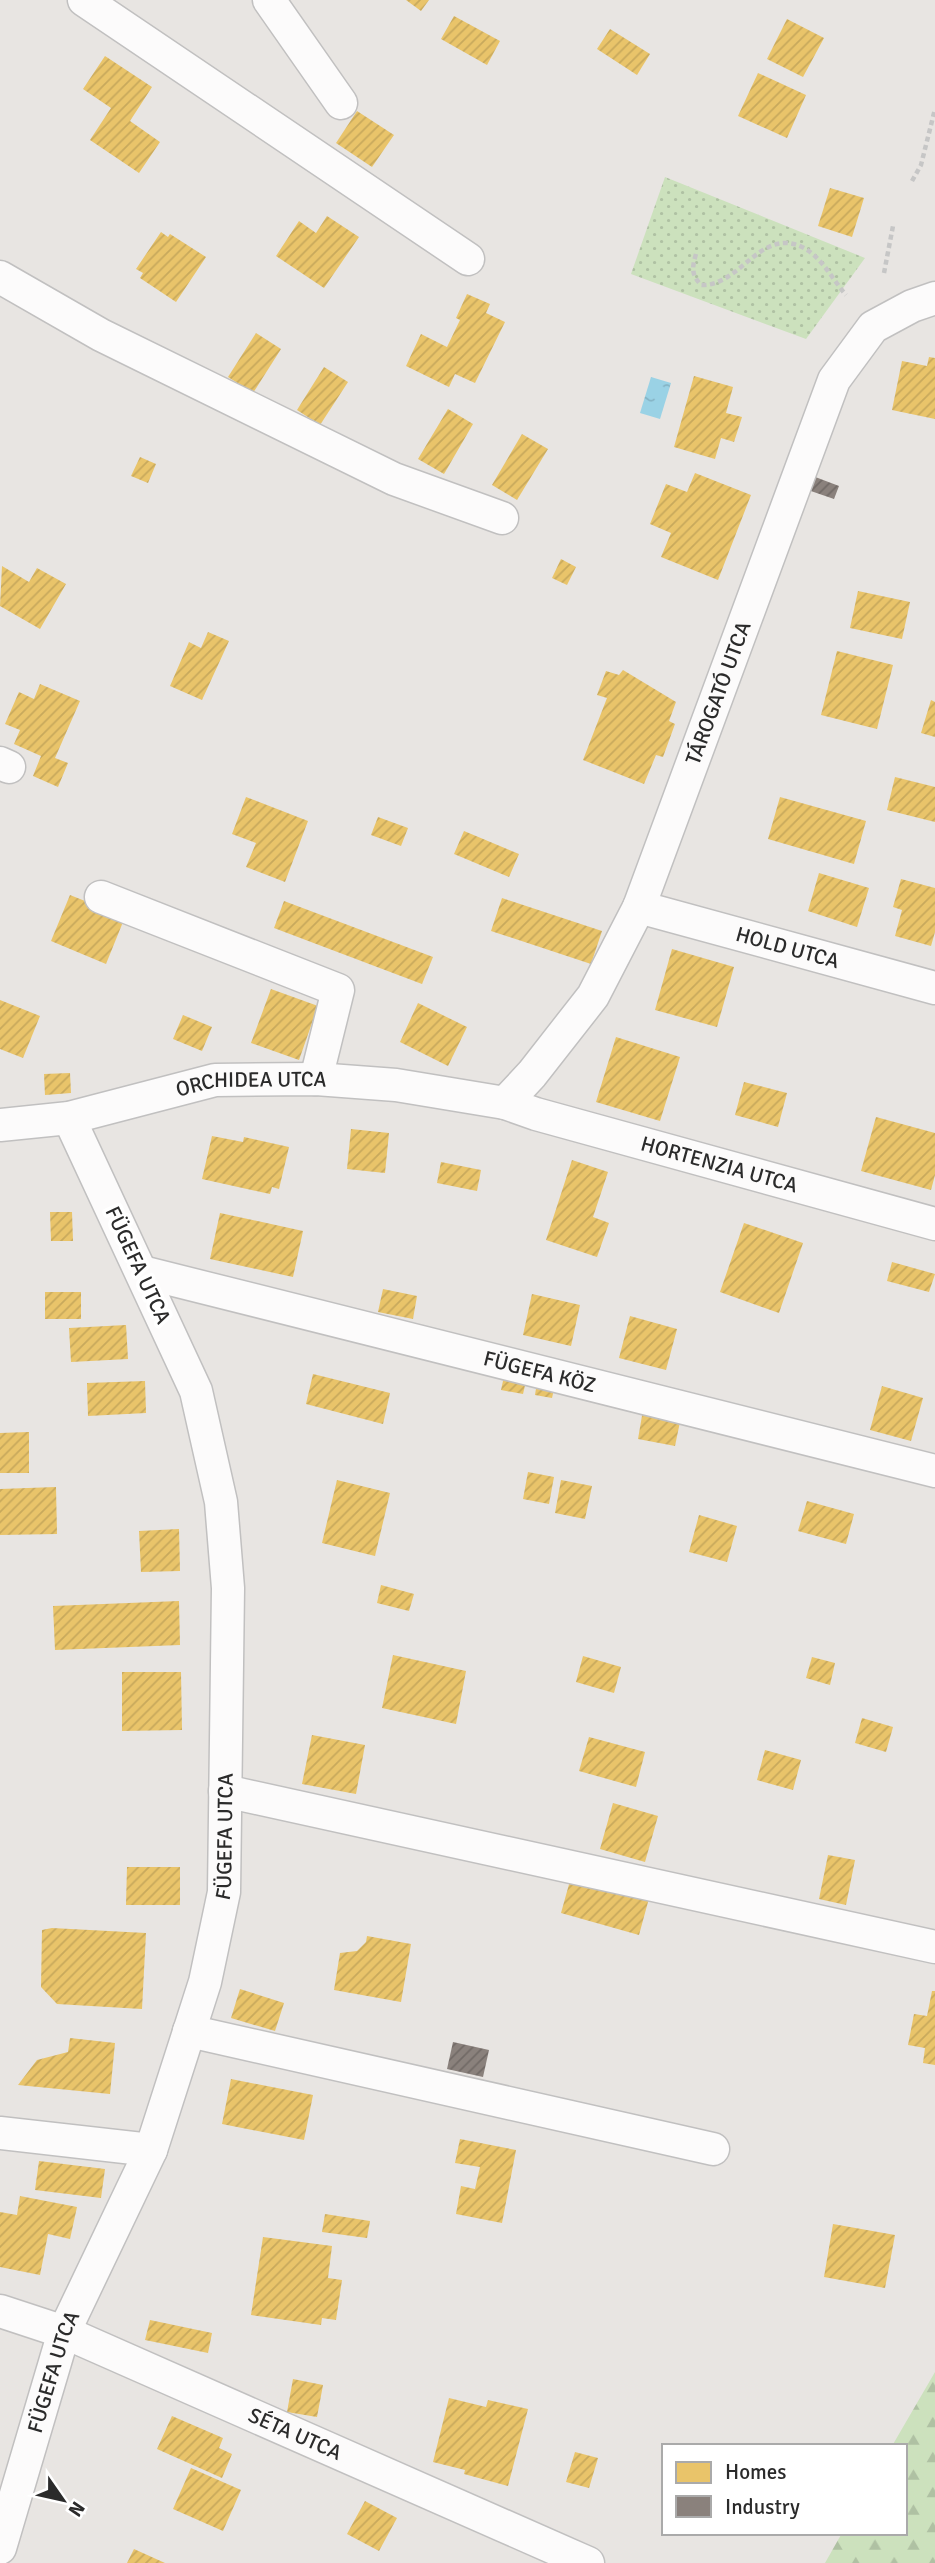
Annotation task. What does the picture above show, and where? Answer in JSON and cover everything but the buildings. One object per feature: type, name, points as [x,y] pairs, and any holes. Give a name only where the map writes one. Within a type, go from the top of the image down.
[{"type":"street","points":[[83,0],[468,259]]},
{"type":"street","points":[[269,0],[341,103]]},
{"type":"street","points":[[0,277],[101,335],[394,479],[502,519]]},
{"type":"street","name":"TÁROGATÓ UTCA","points":[[505,1103],[532,1074],[593,996],[639,907],[834,380],[873,327],[912,306],[935,298]]},
{"type":"street","points":[[101,897],[338,990],[316,1079]]},
{"type":"street","name":"HOLD UTCA","points":[[639,907],[935,988]]},
{"type":"street","name":"ORCHIDEA UTCA","points":[[0,1125],[69,1118],[215,1080],[316,1079],[396,1085],[505,1103]]},
{"type":"street","name":"HORTENZIA UTCA","points":[[505,1103],[536,1114],[935,1224]]},
{"type":"street","name":"FÜGEFA UTCA","points":[[0,2548],[64,2332],[150,2150],[205,1982],[224,1892],[228,1588],[221,1502],[196,1391],[69,1118]]},
{"type":"street","name":"FÜGEFA KÖZ","points":[[142,1272],[935,1471]]},
{"type":"street","points":[[225,1791],[935,1947]]},
{"type":"street","points":[[189,2031],[713,2149]]},
{"type":"street","points":[[0,2133],[150,2150]]},
{"type":"street","name":"SÉTA UTCA","points":[[0,2311],[64,2332],[588,2563]]},
{"type":"path","points":[[912,181],[921,165],[935,109]]},
{"type":"path","points":[[884,273],[893,226]]},
{"type":"path","points":[[696,254],[691,269],[695,278],[701,285],[715,286],[729,278],[760,251],[779,244],[801,246],[821,262],[846,295]]},
{"type":"green space","points":[[665,177],[865,258],[806,339],[631,274]]},
{"type":"green space","points":[[935,2372],[935,2563],[825,2563],[841,2535],[907,2535],[907,2444],[893,2444]]},
{"type":"water","points":[[651,377],[671,383],[660,419],[640,413]]}]
